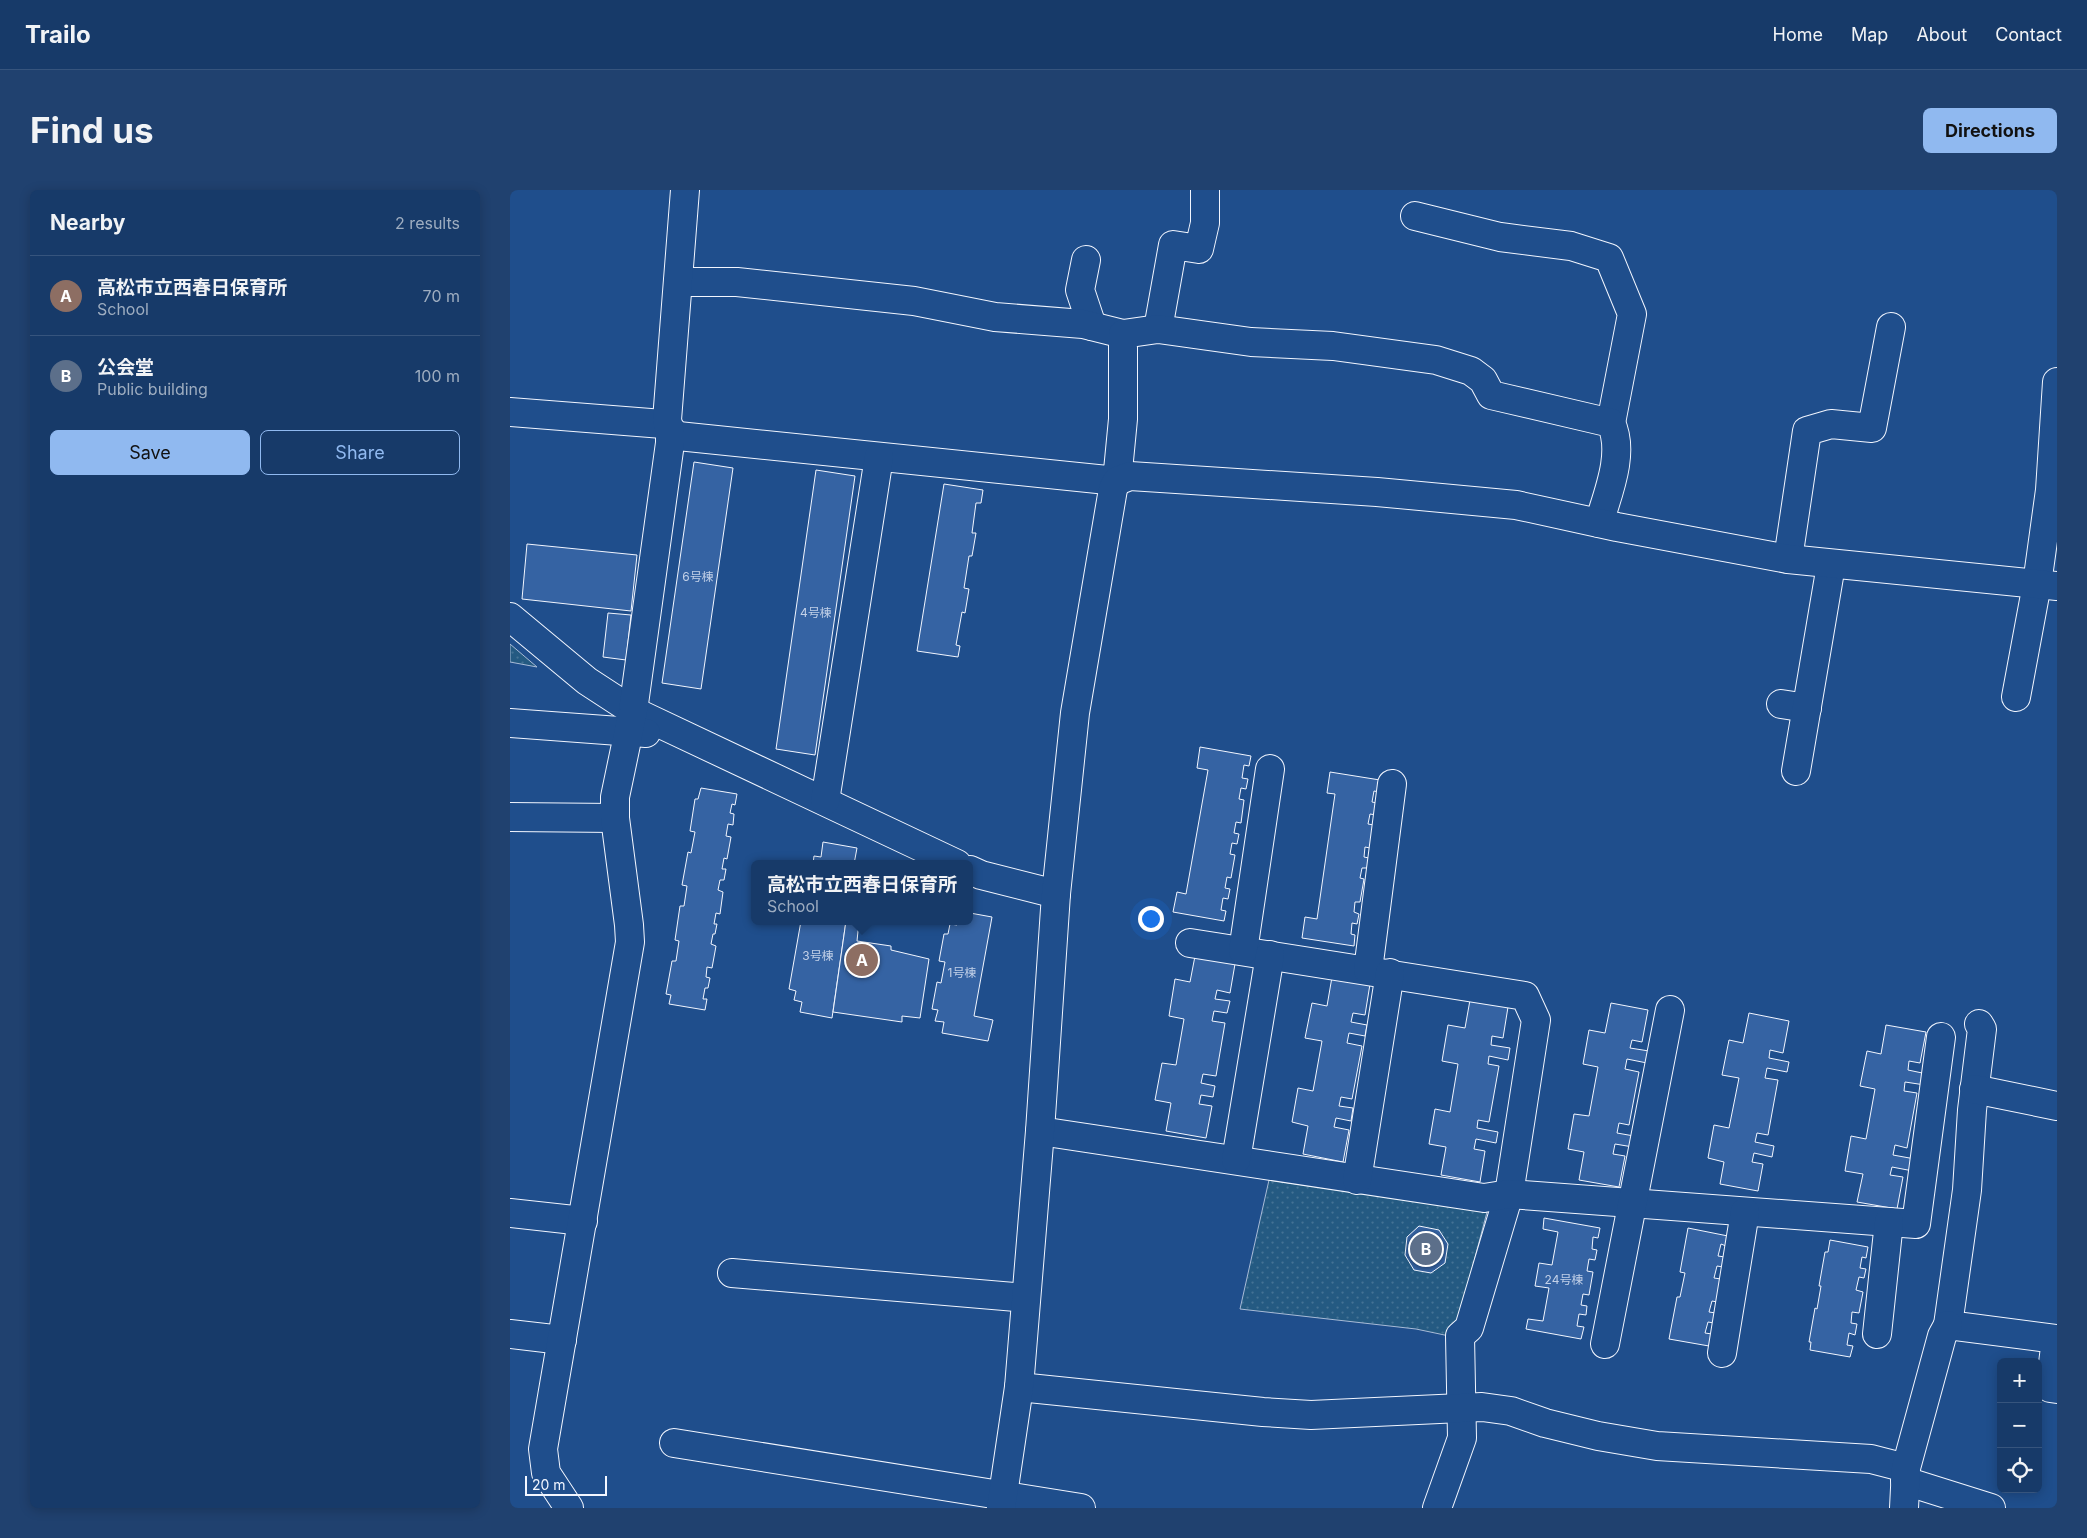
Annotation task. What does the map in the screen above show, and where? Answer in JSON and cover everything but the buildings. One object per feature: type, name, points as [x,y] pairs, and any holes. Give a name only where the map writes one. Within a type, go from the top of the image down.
[{"type":"street","points":[[569,1508],[546,1473],[544,1449],[630,942],[630,925],[615,818],[615,797],[631,721],[670,432],[667,420],[685,190]]},
{"type":"street","points":[[1158,329],[1173,245],[1199,249],[1205,223],[1204,190]]},
{"type":"street","points":[[1415,216],[1500,237],[1571,246],[1610,258],[1632,314],[1611,423],[1617,436],[1615,460],[1599,523]]},
{"type":"street","points":[[1086,260],[1080,290],[1092,326]]},
{"type":"street","points":[[678,282],[737,282],[914,301],[995,317],[1092,326],[1122,334],[1158,329],[1251,342],[1333,346],[1436,360],[1471,371],[1483,380],[1491,395],[1611,423]]},
{"type":"street","points":[[1788,559],[1807,431],[1831,424],[1872,428],[1891,327]]},
{"type":"street","points":[[1002,1502],[1019,1387],[1040,1131],[1056,894],[1075,713],[1114,489],[1117,481],[1123,419],[1122,334]]},
{"type":"street","points":[[2016,698],[2047,585],[2050,490],[2057,382]]},
{"type":"street","points":[[510,412],[663,424],[670,432],[678,436],[1117,481],[1130,476],[1377,492],[1516,504],[1599,523],[1788,559],[2047,585]]},
{"type":"street","points":[[825,801],[878,457]]},
{"type":"street","points":[[1796,771],[1794,706],[1844,566]]},
{"type":"street","points":[[510,617],[587,681],[631,721]]},
{"type":"street","points":[[510,723],[631,721],[685,736],[949,860]]},
{"type":"street","points":[[1243,951],[1270,769]]},
{"type":"street","points":[[1357,1180],[1379,972],[1392,784]]},
{"type":"street","points":[[510,816],[615,818]]},
{"type":"street","points":[[973,871],[1056,894]]},
{"type":"street","points":[[1190,943],[1525,996],[1536,1020],[1509,1194],[1469,1328],[1460,1336],[1462,1438],[1437,1508]]},
{"type":"street","points":[[1236,1160],[1270,955]]},
{"type":"street","points":[[1605,1344],[1634,1203],[1670,1010]]},
{"type":"street","points":[[1904,1508],[1905,1474],[1942,1336],[1948,1325],[1967,1190],[1974,1089],[1982,1029],[1979,1024]]},
{"type":"street","points":[[1040,1131],[1484,1198],[1509,1194],[1916,1224],[1941,1037]]},
{"type":"street","points":[[1974,1089],[2057,1106]]},
{"type":"street","points":[[1722,1353],[1745,1212]]},
{"type":"street","points":[[510,1213],[583,1221]]},
{"type":"street","points":[[1877,1334],[1889,1222]]},
{"type":"street","points":[[732,1273],[1026,1298]]},
{"type":"street","points":[[1948,1325],[2056,1340],[2050,1388],[2057,1389]]},
{"type":"street","points":[[510,1334],[562,1340]]},
{"type":"street","points":[[1019,1387],[1312,1415],[1482,1407],[1511,1411],[1545,1423],[1598,1436],[1657,1446],[1871,1459],[1985,1507]]},
{"type":"street","points":[[674,1443],[1002,1502],[1082,1508]]},
{"type":"shaded area","points":[[510,644],[537,667],[510,662]]},
{"type":"shaded area","points":[[1269,1180],[1487,1212],[1454,1337],[1416,1329],[1240,1309]]},
{"type":"place","name":"高松市立西春日保育所","points":[[862,960]]},
{"type":"place","name":"公会堂","points":[[1426,1249]]}]
